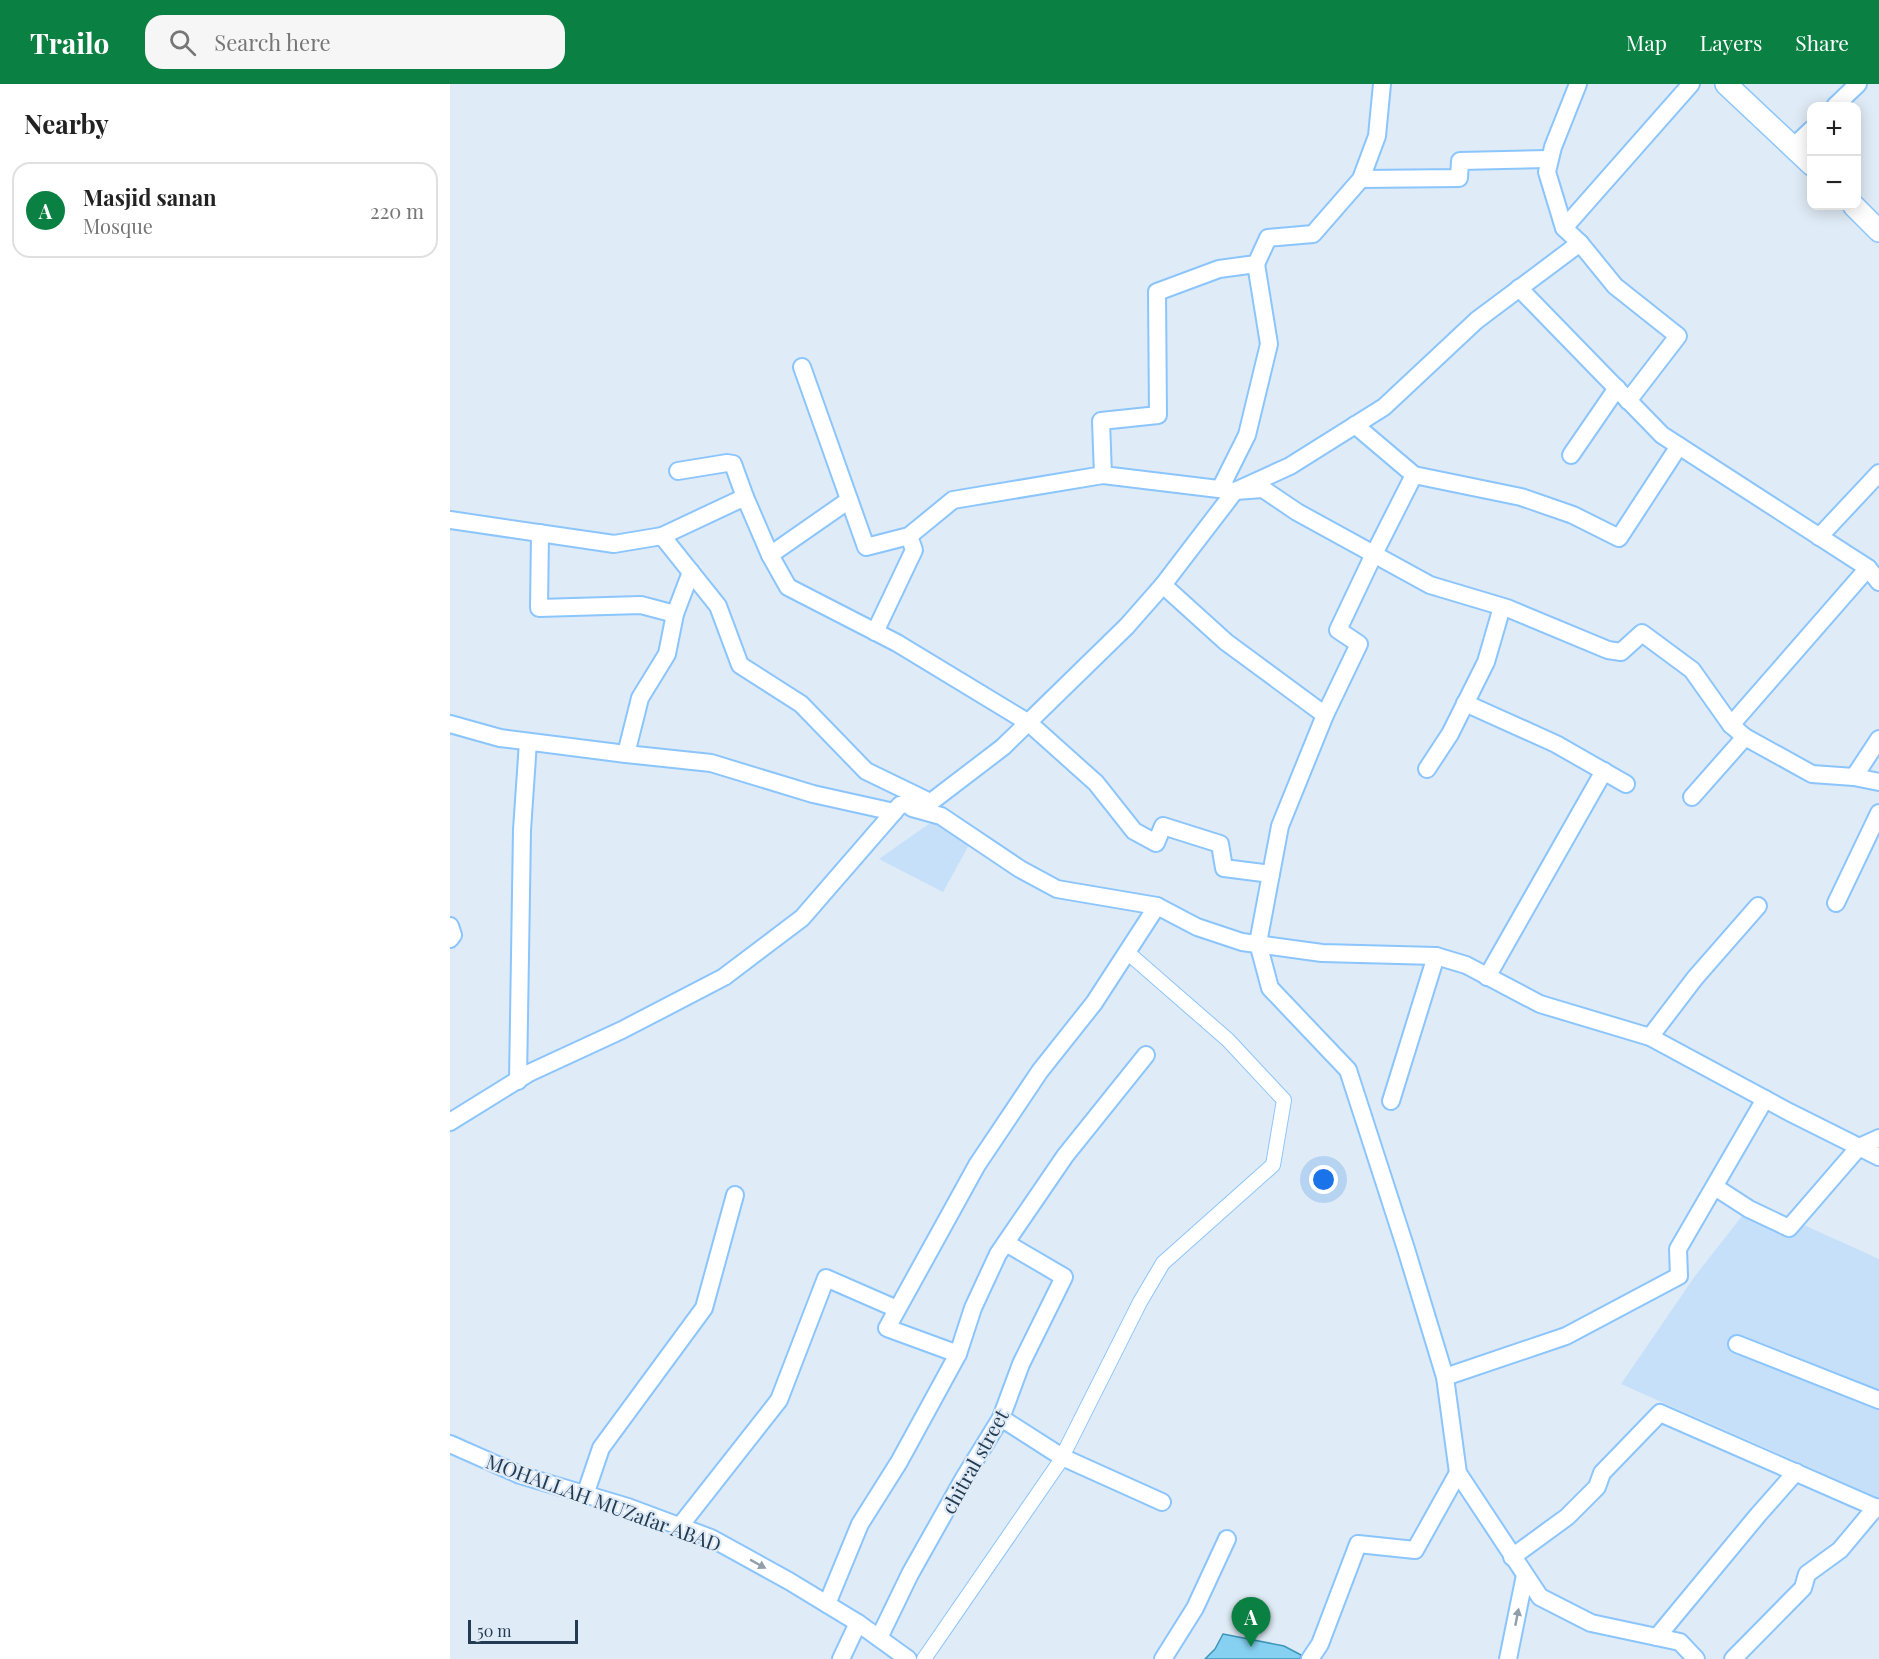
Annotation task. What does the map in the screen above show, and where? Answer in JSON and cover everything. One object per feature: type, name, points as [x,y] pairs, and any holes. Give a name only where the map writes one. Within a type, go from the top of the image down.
[{"type":"street","points":[[450,1122],[518,1081],[724,977],[802,918],[897,809],[931,802],[1003,747],[1127,626],[1163,585],[1228,490],[1247,435],[1269,344],[1256,264],[1268,238],[1313,234],[1362,179],[1377,136],[1382,84]]},
{"type":"street","points":[[1571,455],[1623,394],[1678,336],[1615,286],[1580,243],[1564,228],[1547,172],[1549,159],[1578,84]]},
{"type":"street","points":[[1564,228],[1692,84]]},
{"type":"street","points":[[1726,84],[1807,160]]},
{"type":"street","points":[[1839,102],[1858,84]]},
{"type":"street","points":[[1793,147],[1807,134]]},
{"type":"street","points":[[1362,179],[1459,178],[1460,161],[1549,159]]},
{"type":"street","points":[[1858,210],[1879,231]]},
{"type":"street","points":[[1228,490],[1290,466],[1384,407],[1477,320],[1580,243]]},
{"type":"street","points":[[1103,475],[1101,421],[1158,415],[1157,292],[1219,269],[1256,264]]},
{"type":"street","points":[[1520,288],[1662,435],[1868,568],[1879,582]]},
{"type":"street","points":[[802,367],[866,547],[909,536],[953,500],[1103,475],[1228,490],[1263,489],[1297,512],[1430,585],[1502,607],[1608,650],[1621,652],[1642,633],[1692,670],[1731,725],[1745,737],[1812,774],[1854,777],[1879,782]]},
{"type":"street","points":[[1355,425],[1414,475],[1521,497],[1573,515],[1619,538],[1679,446]]},
{"type":"street","points":[[678,471],[733,464],[770,555],[788,587],[897,643],[1029,723],[1096,783],[1134,831],[1156,843],[1163,826],[1220,844],[1224,868],[1271,874]]},
{"type":"street","points":[[1819,537],[1879,473]]},
{"type":"street","points":[[1414,475],[1338,630],[1359,644],[1325,715],[1280,826],[1258,943],[1270,988],[1348,1070],[1445,1377],[1458,1473],[1540,1597],[1591,1623],[1680,1642],[1696,1659]]},
{"type":"street","points":[[450,520],[614,544],[662,536],[745,497]]},
{"type":"street","points":[[770,555],[849,500]]},
{"type":"street","points":[[540,533],[539,608],[641,605],[675,614]]},
{"type":"street","points":[[662,536],[718,606],[740,665],[801,704],[866,771],[931,802]]},
{"type":"street","points":[[875,632],[914,550],[909,536]]},
{"type":"street","points":[[1731,725],[1868,568]]},
{"type":"street","points":[[626,754],[640,698],[667,654],[675,614],[691,572]]},
{"type":"street","points":[[1163,585],[1226,642],[1325,715]]},
{"type":"street","points":[[1427,769],[1450,734],[1486,662],[1502,607]]},
{"type":"street","points":[[1464,703],[1556,744],[1626,783]]},
{"type":"street","points":[[450,724],[500,738],[711,763],[813,794],[941,816],[1020,869],[1057,889],[1157,906],[1197,927],[1242,942],[1322,953],[1436,956],[1467,965],[1540,1004],[1650,1037],[1765,1100],[1879,1157]]},
{"type":"street","points":[[1692,797],[1745,737]]},
{"type":"street","points":[[1854,777],[1879,740]]},
{"type":"street","points":[[518,1081],[522,830],[528,742]]},
{"type":"street","points":[[1487,976],[1604,771]]},
{"type":"street","points":[[1836,903],[1879,813]]},
{"type":"street","points":[[958,1354],[887,1328],[977,1164],[1040,1071],[1094,1003],[1157,906]]},
{"type":"street","points":[[1650,1037],[1695,978],[1758,906]]},
{"type":"street","points":[[450,926],[453,935],[450,939]]},
{"type":"street","points":[[924,1659],[1062,1457],[1140,1302],[1163,1263],[1273,1165],[1284,1100],[1228,1040],[1126,952]]},
{"type":"street","points":[[1392,1101],[1436,956]]},
{"type":"street","points":[[827,1604],[860,1524],[899,1462],[958,1354],[973,1308],[998,1254],[1065,1155],[1146,1055]]},
{"type":"street","points":[[1445,1377],[1566,1336],[1679,1276],[1678,1249],[1765,1100]]},
{"type":"street","points":[[1714,1187],[1749,1209],[1789,1227],[1859,1147],[1879,1138]]},
{"type":"street","points":[[585,1495],[601,1448],[704,1308],[735,1195]]},
{"type":"street","name":"chitral street","points":[[879,1638],[910,1574],[1001,1418],[1021,1364],[1064,1277],[1006,1243]]},
{"type":"street","points":[[680,1526],[779,1400],[826,1278],[897,1309]]},
{"type":"street","points":[[1737,1344],[1879,1400]]},
{"type":"street","points":[[1512,1557],[1567,1516],[1590,1495],[1597,1487],[1602,1473],[1660,1413],[1877,1508],[1840,1550],[1807,1574],[1803,1588],[1733,1659]]},
{"type":"street","points":[[1001,1418],[1062,1457],[1162,1502]]},
{"type":"street","name":"MOHALLAH MUZafar ABAD","points":[[450,1444],[520,1475],[628,1507],[711,1538],[789,1581],[858,1623],[908,1659]]},
{"type":"street","points":[[1657,1637],[1796,1472]]},
{"type":"street","points":[[1310,1659],[1320,1644],[1358,1544],[1415,1550],[1458,1473]]},
{"type":"street","points":[[1163,1659],[1195,1608],[1227,1539]]},
{"type":"street","points":[[1508,1659],[1525,1575]]},
{"type":"street","points":[[841,1659],[858,1623]]},
{"type":"shaded area","points":[[943,814],[975,834],[943,892],[879,859]]},
{"type":"shaded area","points":[[1753,1202],[1879,1259],[1879,1498],[1621,1384],[1695,1276]]},
{"type":"building","points":[[1223,1634],[1284,1646],[1301,1655],[1300,1659],[1205,1659],[1215,1649]]},
{"type":"place","name":"Masjid sanan","points":[[1251,1647]]}]
